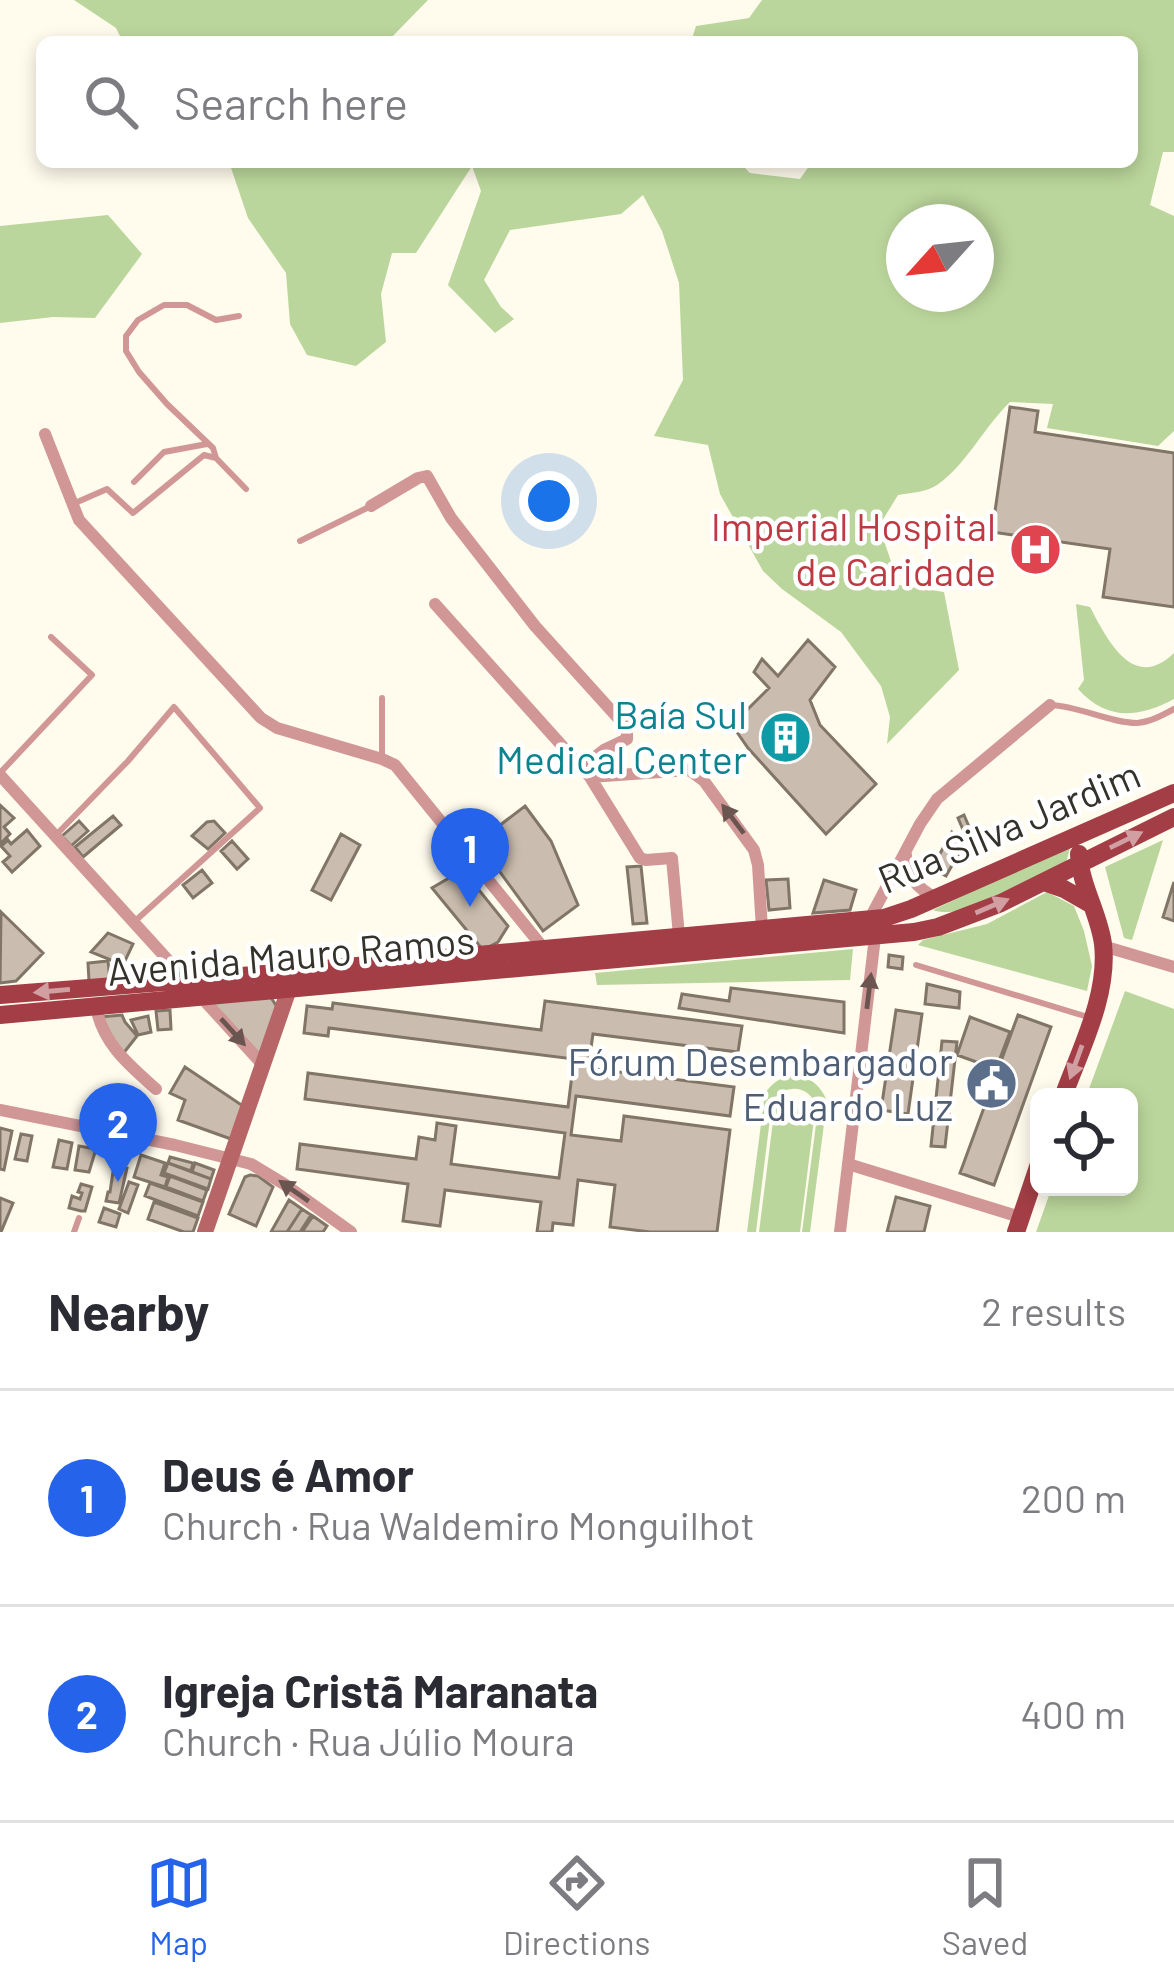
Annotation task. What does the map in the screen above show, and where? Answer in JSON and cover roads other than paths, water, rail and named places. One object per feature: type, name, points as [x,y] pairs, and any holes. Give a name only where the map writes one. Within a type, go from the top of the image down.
[{"type":"main road","name":"Rua Silva Jardim","points":[[872,928],[1174,793]]},
{"type":"main road","name":"Rua Silva Jardim","points":[[872,928],[938,927],[973,915],[1174,817]]},
{"type":"main road","points":[[1066,1088],[1104,968],[1103,946],[1079,863],[1084,832]]},
{"type":"main road","points":[[1044,882],[1092,905]]},
{"type":"main road","points":[[911,909],[938,927]]},
{"type":"main road","name":"Avenida Mauro Ramos","points":[[0,1015],[202,998],[289,981],[679,936],[872,928]]},
{"type":"main road","name":"Avenida Mauro Ramos","points":[[0,995],[187,981],[289,981],[872,928]]},
{"type":"main road","points":[[1018,1224],[1030,1190]]},
{"type":"street","points":[[45,434],[86,530],[261,718],[277,728],[382,759],[404,775],[545,950]]},
{"type":"street","points":[[371,506],[427,476],[451,518],[536,626],[627,728],[627,739],[604,750],[586,772]]},
{"type":"street","points":[[435,604],[586,772],[640,858],[672,858],[679,936]]},
{"type":"street","points":[[839,1232],[872,928],[891,878],[937,799],[1050,705]]},
{"type":"street","points":[[586,772],[681,769],[697,774],[754,850],[762,929]]},
{"type":"street","points":[[0,774],[187,981]]},
{"type":"street","points":[[907,848],[908,872],[917,886],[936,898]]},
{"type":"street","points":[[891,878],[895,891],[911,909]]},
{"type":"street","points":[[1103,946],[1174,967]]},
{"type":"street","points":[[205,1232],[289,981]]},
{"type":"street","points":[[202,998],[264,1066]]},
{"type":"street","points":[[97,1006],[112,1046],[156,1089]]},
{"type":"street","points":[[0,1110],[251,1164],[351,1232]]},
{"type":"street","points":[[848,1164],[1018,1224]]},
{"type":"lane","points":[[239,316],[216,320],[188,305],[164,305],[138,320],[126,336],[126,351],[139,372],[246,489]]},
{"type":"lane","points":[[134,482],[164,452],[208,444]]},
{"type":"lane","points":[[73,504],[107,489],[133,513],[204,454],[216,458]]},
{"type":"lane","points":[[300,541],[371,506]]},
{"type":"lane","points":[[0,774],[92,675],[52,637]]},
{"type":"lane","points":[[382,698],[382,759]]},
{"type":"lane","points":[[1050,705],[1071,705],[1136,723],[1174,709]]},
{"type":"lane","points":[[56,836],[174,707],[260,808],[134,922]]},
{"type":"lane","points":[[916,965],[1091,1018]]},
{"type":"lane","points":[[74,1232],[79,1218]]},
{"type":"place","name":"Imperial Hospital de Caridade","points":[[1035,549]]},
{"type":"place","name":"Baía Sul Medical Center","points":[[786,737]]},
{"type":"place","name":"Deus é Amor","points":[[470,907]]},
{"type":"place","name":"Fórum Desembargador Eduardo Luz","points":[[992,1084]]},
{"type":"place","name":"Igreja Cristã Maranata","points":[[118,1182]]}]
